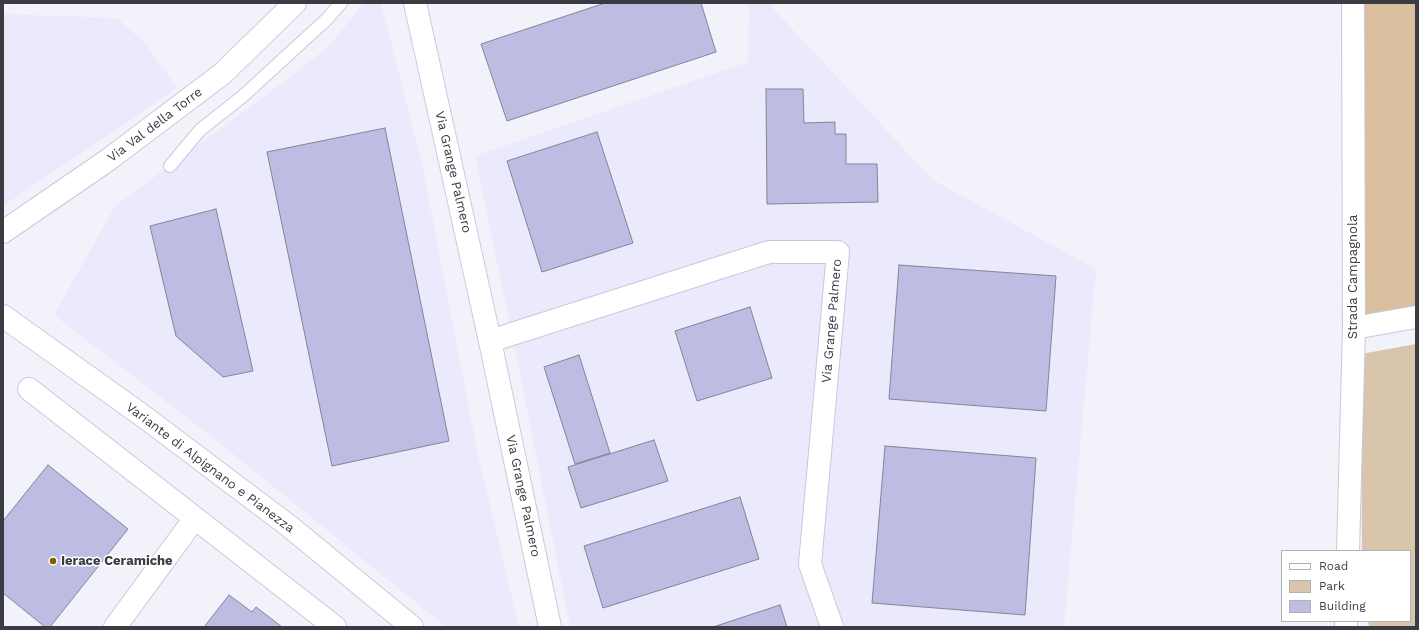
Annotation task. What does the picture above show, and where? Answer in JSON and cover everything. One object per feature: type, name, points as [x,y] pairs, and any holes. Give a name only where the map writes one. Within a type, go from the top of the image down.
[{"type":"street","name":"Via Val della Torre","points":[[3,232],[108,160],[222,74],[295,3]]},
{"type":"street","name":"Via Grange Palmero","points":[[415,3],[490,341],[550,627]]},
{"type":"street","name":"Strada Campagnola","points":[[1348,550],[1354,328],[1353,3]]},
{"type":"street","name":"Via Grange Palmero","points":[[490,341],[768,252],[838,252],[810,564],[832,627]]},
{"type":"street","name":"Variante di Alpignano e Pianezza","points":[[3,316],[143,416],[283,521],[412,627]]},
{"type":"street","points":[[1354,328],[1416,317]]},
{"type":"street","points":[[29,389],[334,627]]},
{"type":"street","points":[[114,627],[195,518]]},
{"type":"lane","points":[[170,166],[200,130],[243,96],[327,19],[342,3]]},
{"type":"shaded area","points":[[364,3],[381,3],[423,168],[477,451],[519,627],[446,627],[221,444],[54,315],[115,206],[285,81],[330,45]]},
{"type":"shaded area","points":[[749,3],[768,3],[933,180],[1096,269],[1064,627],[570,627],[475,156],[748,62]]},
{"type":"shaded area","points":[[1353,3],[1416,3],[1416,317],[1354,328]]},
{"type":"shaded area","points":[[3,14],[117,18],[145,43],[177,88],[3,206]]},
{"type":"green space","points":[[1416,344],[1416,627],[1369,627],[1368,622],[1411,622],[1411,550],[1362,550],[1361,354]]},
{"type":"building","points":[[605,3],[701,3],[716,52],[507,121],[481,44]]},
{"type":"building","points":[[766,89],[803,89],[804,123],[835,122],[835,134],[846,134],[846,164],[877,164],[878,202],[767,204]]},
{"type":"building","points":[[385,128],[449,441],[332,466],[267,152]]},
{"type":"building","points":[[597,132],[633,243],[542,272],[507,161]]},
{"type":"building","points":[[216,209],[253,371],[223,377],[176,336],[150,226]]},
{"type":"building","points":[[899,265],[1056,276],[1046,411],[889,399]]},
{"type":"building","points":[[750,307],[772,378],[697,401],[675,331]]},
{"type":"building","points":[[579,355],[610,453],[575,464],[544,367]]},
{"type":"building","points":[[654,440],[668,481],[581,508],[568,467]]},
{"type":"building","points":[[885,446],[1036,458],[1025,615],[872,603]]},
{"type":"building","name":"Ierace Ceramiche","points":[[48,465],[128,529],[50,627],[45,627],[3,593],[3,521]]},
{"type":"building","points":[[740,497],[759,559],[603,608],[584,546]]},
{"type":"building","points":[[229,595],[252,612],[256,607],[282,627],[204,627]]},
{"type":"building","points":[[780,605],[787,627],[713,627]]},
{"type":"place","name":"Ierace Ceramiche","points":[[53,561]]}]
